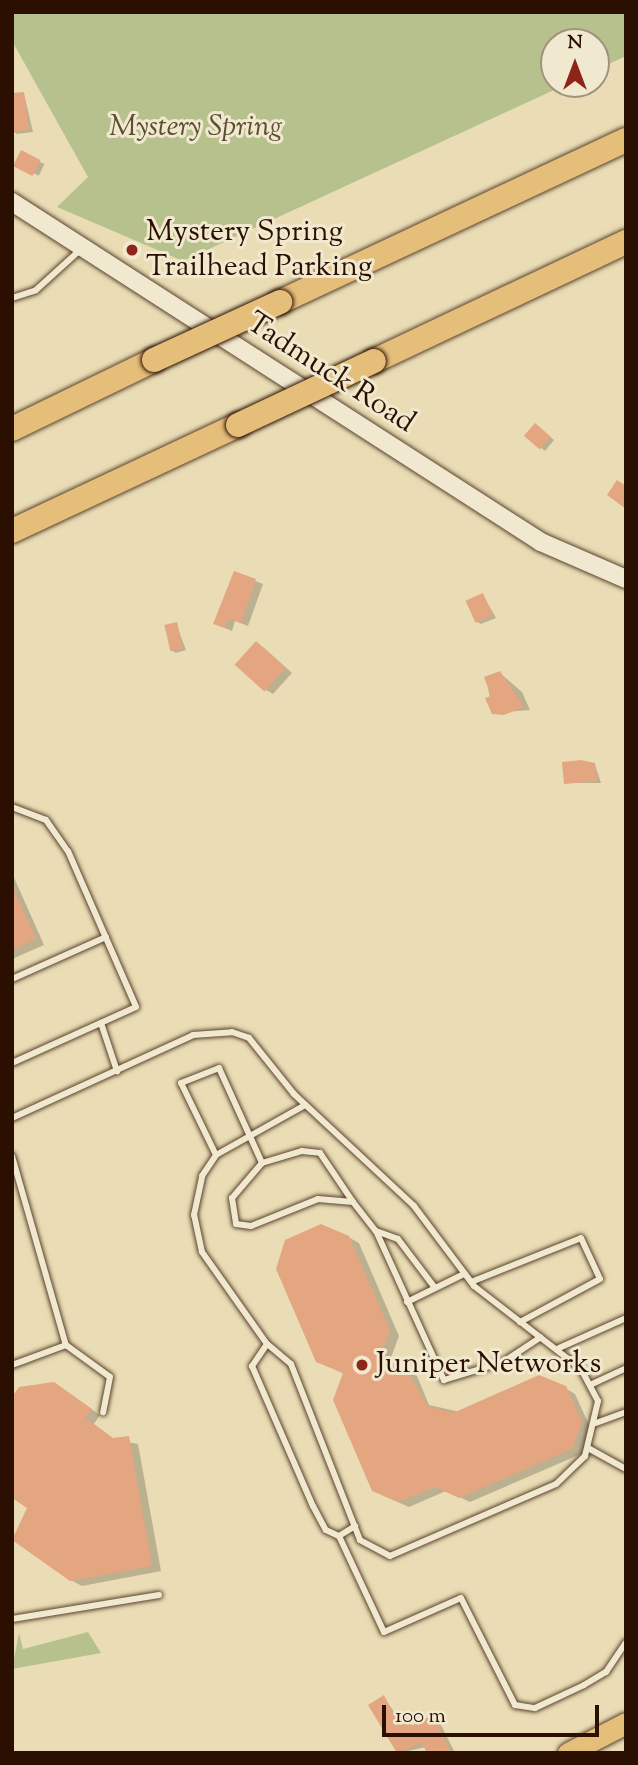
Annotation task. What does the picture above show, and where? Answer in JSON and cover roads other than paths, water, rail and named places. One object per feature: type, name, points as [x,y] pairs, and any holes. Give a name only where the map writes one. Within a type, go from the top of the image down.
[{"type":"highway","points":[[12,429],[154,360],[626,141]]},
{"type":"highway","points":[[12,531],[626,242]]},
{"type":"main road","points":[[568,1753],[626,1723]]},
{"type":"street","name":"Tadmuck Road","points":[[12,202],[81,249],[541,542],[626,579]]},
{"type":"lane","points":[[12,298],[36,290],[81,249]]},
{"type":"lane","points":[[12,807],[46,820],[68,851],[136,1007],[12,1063]]},
{"type":"lane","points":[[12,979],[106,937]]},
{"type":"lane","points":[[101,1023],[117,1071]]},
{"type":"lane","points":[[12,1118],[192,1035],[232,1032],[266,1052],[305,1105],[414,1206],[471,1282],[520,1322],[559,1348],[590,1385],[598,1401],[596,1423],[588,1448],[556,1483],[390,1556],[360,1540],[291,1364],[267,1344],[202,1252],[194,1215],[202,1177],[216,1155],[247,1133],[305,1105]]},
{"type":"lane","points":[[216,1155],[181,1083],[219,1068],[262,1163]]},
{"type":"lane","points":[[353,1202],[318,1199],[251,1226],[236,1224],[232,1198],[240,1181],[262,1163],[302,1151],[320,1153],[376,1231],[444,1380],[503,1363],[541,1337]]},
{"type":"lane","points":[[12,1156],[66,1345],[110,1377],[103,1412]]},
{"type":"lane","points":[[376,1231],[398,1239],[435,1288]]},
{"type":"lane","points":[[471,1282],[581,1238],[600,1279],[520,1322]]},
{"type":"lane","points":[[407,1302],[464,1274]]},
{"type":"lane","points":[[559,1348],[626,1318]]},
{"type":"lane","points":[[267,1344],[252,1366],[265,1406],[326,1530],[339,1536],[384,1632],[461,1598],[515,1705],[535,1708],[606,1672],[626,1642]]},
{"type":"lane","points":[[12,1365],[66,1345]]},
{"type":"lane","points":[[590,1385],[626,1368]]},
{"type":"lane","points":[[596,1423],[626,1412]]},
{"type":"lane","points":[[588,1448],[626,1469]]},
{"type":"lane","points":[[339,1536],[355,1527]]},
{"type":"lane","points":[[12,1619],[159,1595]]},
{"type":"place","name":"Mystery Spring Trailhead Parking","points":[[132,250]]},
{"type":"place","name":"Juniper Networks","points":[[362,1365]]},
{"type":"park label","name":"Mystery Spring","points":[[196,128]]}]
